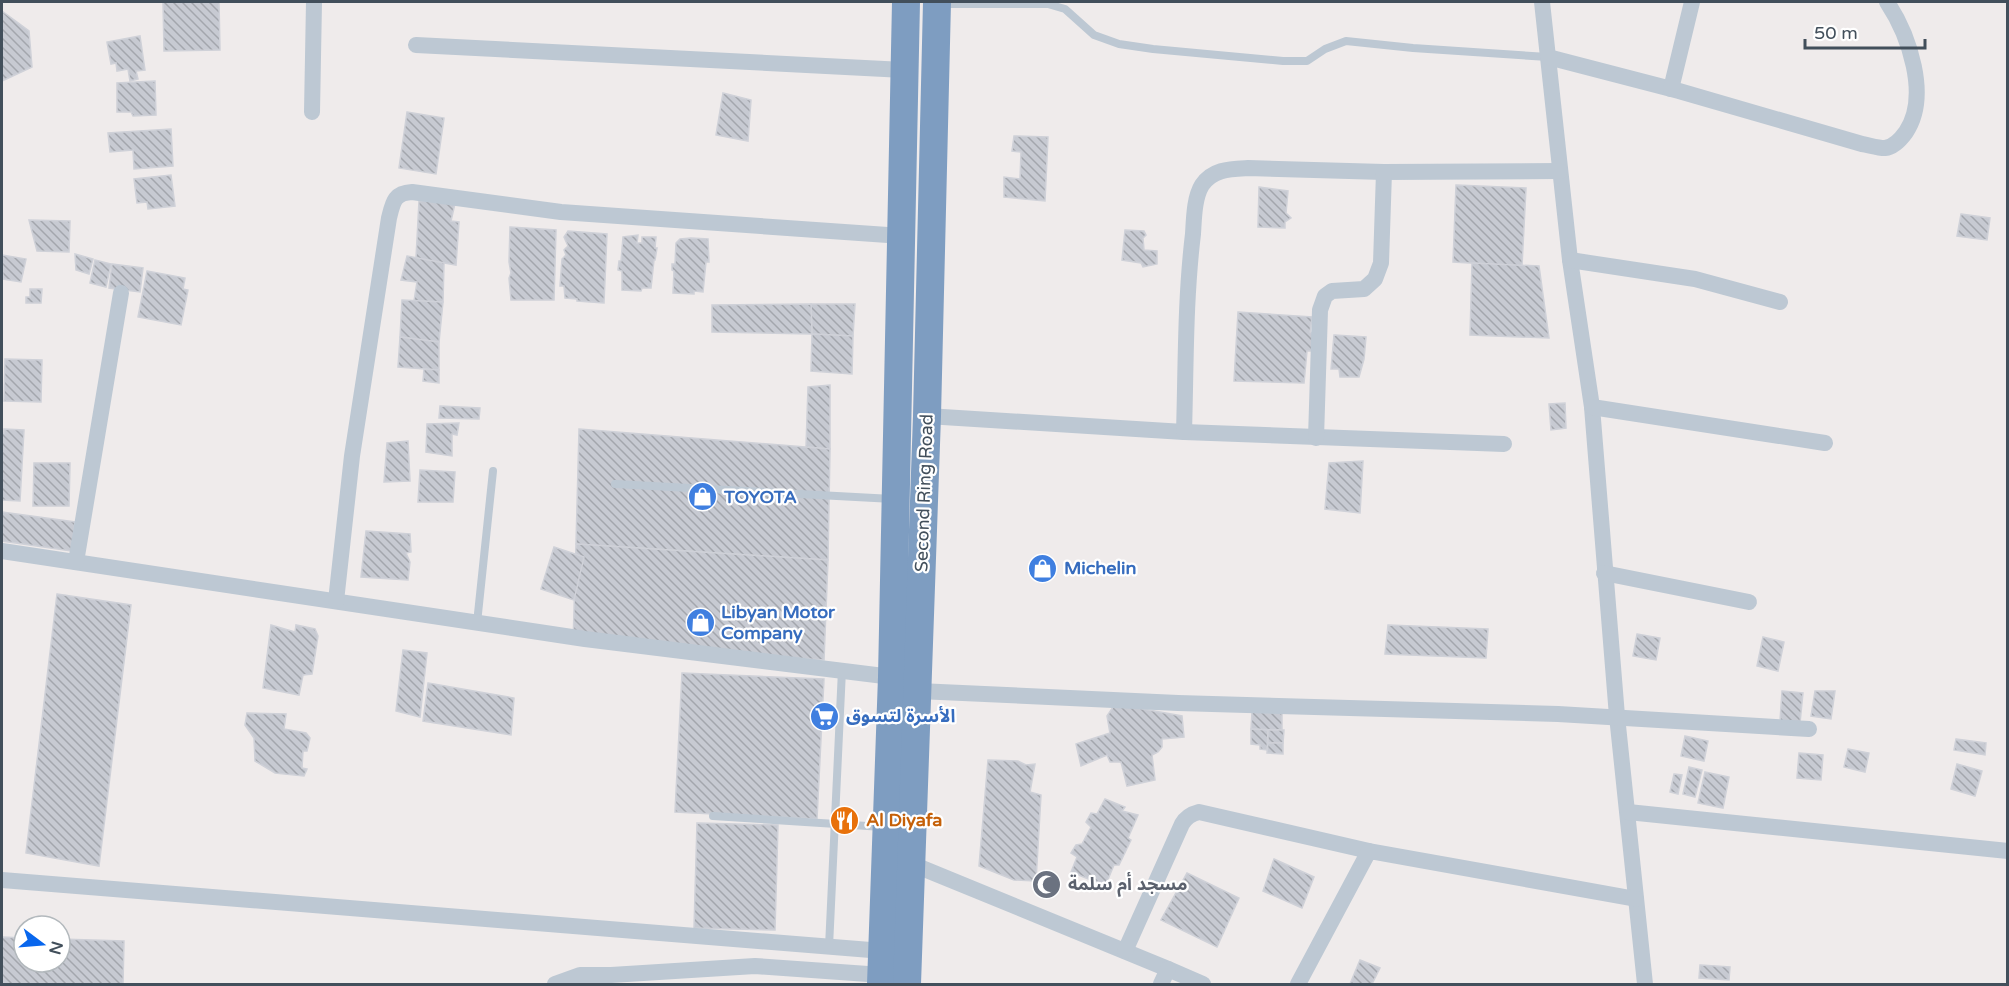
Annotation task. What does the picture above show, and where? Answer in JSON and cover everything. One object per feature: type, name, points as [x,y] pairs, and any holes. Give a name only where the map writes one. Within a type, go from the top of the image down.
[{"type":"highway","name":"Second Ring Road","points":[[888,974],[887,827],[906,2]]},
{"type":"highway","name":"Second Ring Road","points":[[888,974],[912,864],[927,416],[937,3]]},
{"type":"street","points":[[312,112],[314,2]]},
{"type":"street","points":[[1542,2],[1570,260],[1592,407],[1617,716],[1645,984]]},
{"type":"street","points":[[1671,89],[1692,2]]},
{"type":"street","points":[[1548,57],[1671,89],[1862,144],[1885,148],[1894,145],[1908,128],[1916,109],[1916,86],[1910,52],[1902,27],[1887,2]]},
{"type":"street","points":[[416,45],[904,70]]},
{"type":"street","points":[[1184,432],[1189,262],[1196,207],[1201,187],[1209,177],[1229,169],[1280,168],[1384,172],[1560,171]]},
{"type":"street","points":[[1316,438],[1320,310],[1325,296],[1332,291],[1364,289],[1375,279],[1381,263],[1384,172]]},
{"type":"street","points":[[336,601],[352,456],[389,218],[396,198],[402,192],[561,212],[902,236]]},
{"type":"street","points":[[1570,260],[1695,279],[1780,302]]},
{"type":"street","points":[[76,562],[121,293]]},
{"type":"street","points":[[1592,407],[1824,443]]},
{"type":"street","points":[[927,416],[1184,432],[1504,444]]},
{"type":"street","points":[[2,551],[585,639],[892,677]]},
{"type":"street","points":[[1605,573],[1749,602]]},
{"type":"street","points":[[918,691],[1178,703],[1617,716],[1809,729]]},
{"type":"street","points":[[1125,951],[1185,818],[1198,812],[1369,851],[1636,899]]},
{"type":"street","points":[[1628,812],[2007,851]]},
{"type":"street","points":[[1298,984],[1369,851]]},
{"type":"street","points":[[912,864],[1203,984]]},
{"type":"street","points":[[2,880],[829,947],[888,974]]},
{"type":"street","points":[[555,984],[580,975],[755,966],[888,974]]},
{"type":"street","points":[[1161,984],[1168,969]]},
{"type":"lane","points":[[937,3],[1047,4],[1065,9],[1094,35],[1119,44],[1284,61],[1307,61],[1326,49],[1346,41],[1548,57]]},
{"type":"lane","points":[[477,623],[493,471]]},
{"type":"lane","points":[[615,484],[896,500]]},
{"type":"lane","points":[[829,947],[842,670]]},
{"type":"lane","points":[[713,816],[887,827]]},
{"type":"building","points":[[163,2],[219,2],[220,50],[164,51]]},
{"type":"building","points":[[2,11],[29,31],[32,67],[2,81]]},
{"type":"building","points":[[140,36],[145,70],[136,71],[138,79],[130,81],[128,69],[117,71],[116,63],[111,64],[107,42]]},
{"type":"building","points":[[155,81],[156,115],[133,116],[131,112],[117,112],[117,83]]},
{"type":"building","points":[[723,93],[751,100],[748,141],[716,135]]},
{"type":"building","points":[[407,112],[444,118],[436,174],[399,168]]},
{"type":"building","points":[[171,129],[173,166],[134,169],[133,150],[110,152],[108,133]]},
{"type":"building","points":[[1014,136],[1048,137],[1045,201],[1004,197],[1004,177],[1020,179],[1021,152],[1012,151]]},
{"type":"building","points":[[171,175],[175,206],[148,209],[147,202],[137,203],[134,179]]},
{"type":"building","points":[[1456,185],[1526,188],[1522,266],[1453,262]]},
{"type":"building","points":[[1259,187],[1288,191],[1286,213],[1291,218],[1285,222],[1285,228],[1258,227]]},
{"type":"building","points":[[456,199],[451,221],[459,222],[456,265],[416,258],[419,201]]},
{"type":"building","points":[[1961,214],[1990,218],[1987,240],[1957,236]]},
{"type":"building","points":[[29,220],[70,221],[69,252],[37,251]]},
{"type":"building","points":[[510,227],[556,230],[554,300],[511,300]]},
{"type":"building","points":[[1125,230],[1144,231],[1146,235],[1143,238],[1144,250],[1157,251],[1157,264],[1143,267],[1141,263],[1122,260]]},
{"type":"building","points":[[568,231],[607,234],[604,303],[565,298],[564,286],[560,286],[562,259],[566,255],[564,250],[568,246],[564,237]]},
{"type":"building","points":[[638,235],[637,243],[642,243],[642,237],[656,237],[655,248],[657,248],[651,288],[642,288],[641,291],[622,290],[622,271],[618,270],[623,237]]},
{"type":"building","points":[[680,239],[708,239],[709,262],[706,262],[703,292],[673,293],[672,264],[675,264],[676,243]]},
{"type":"building","points":[[75,254],[93,259],[89,274],[76,270]]},
{"type":"building","points":[[2,255],[26,259],[21,282],[3,279]]},
{"type":"building","points":[[407,256],[444,263],[443,302],[414,301],[417,282],[401,280]]},
{"type":"building","points":[[95,260],[111,264],[106,287],[90,283]]},
{"type":"building","points":[[1472,263],[1539,266],[1549,338],[1470,335]]},
{"type":"building","points":[[112,264],[143,268],[140,292],[109,288]]},
{"type":"building","points":[[147,271],[185,278],[183,289],[188,290],[181,325],[138,317]]},
{"type":"building","points":[[30,289],[42,289],[41,303],[26,303],[26,297],[30,297]]},
{"type":"building","points":[[402,300],[443,302],[439,342],[400,337]]},
{"type":"building","points":[[811,304],[855,304],[853,336],[812,334]]},
{"type":"building","points":[[811,304],[812,334],[712,332],[712,305]]},
{"type":"building","points":[[1238,312],[1312,317],[1310,332],[1316,335],[1314,351],[1307,351],[1304,383],[1234,381]]},
{"type":"building","points":[[812,334],[853,336],[852,374],[811,371]]},
{"type":"building","points":[[1334,335],[1366,337],[1364,359],[1359,377],[1340,377],[1339,369],[1331,369]]},
{"type":"building","points":[[400,337],[439,342],[439,370],[398,367]]},
{"type":"building","points":[[5,359],[42,360],[41,402],[4,401]]},
{"type":"building","points":[[424,369],[439,370],[439,383],[423,381]]},
{"type":"building","points":[[830,385],[830,449],[806,447],[808,387]]},
{"type":"building","points":[[1565,403],[1566,428],[1551,430],[1549,404]]},
{"type":"building","points":[[440,406],[480,408],[479,419],[439,418]]},
{"type":"building","points":[[459,423],[457,435],[452,434],[452,456],[426,452],[427,424]]},
{"type":"building","points":[[4,429],[24,430],[20,501],[2,500],[2,433]]},
{"type":"building","name":"TOYOTA","points":[[579,429],[830,449],[828,560],[576,544]]},
{"type":"building","points":[[408,441],[410,481],[384,482],[387,443]]},
{"type":"building","points":[[1363,461],[1360,513],[1325,509],[1329,463]]},
{"type":"building","points":[[34,463],[70,463],[69,506],[33,506]]},
{"type":"building","points":[[420,470],[455,472],[453,502],[418,502]]},
{"type":"building","points":[[2,512],[75,522],[71,551],[2,541]]},
{"type":"building","points":[[366,531],[410,534],[411,552],[406,553],[410,562],[408,580],[361,577]]},
{"type":"building","name":"Libyan Motor Company","points":[[576,544],[828,560],[824,660],[573,644]]},
{"type":"building","points":[[554,547],[584,557],[574,600],[541,589]]},
{"type":"building","points":[[57,594],[131,605],[99,866],[26,853]]},
{"type":"building","points":[[271,625],[295,632],[296,625],[315,629],[318,636],[312,674],[303,675],[299,695],[263,688]]},
{"type":"building","points":[[1388,625],[1488,629],[1486,658],[1385,654]]},
{"type":"building","points":[[1637,634],[1660,638],[1656,660],[1633,656]]},
{"type":"building","points":[[1763,637],[1784,642],[1778,671],[1757,666]]},
{"type":"building","points":[[403,650],[427,653],[420,717],[396,711]]},
{"type":"building","points":[[682,673],[824,679],[817,819],[675,812]]},
{"type":"building","points":[[428,683],[514,698],[511,735],[423,721]]},
{"type":"building","points":[[1782,691],[1803,693],[1800,723],[1780,721]]},
{"type":"building","points":[[1815,691],[1835,691],[1831,719],[1811,716]]},
{"type":"building","points":[[1115,704],[1182,716],[1184,737],[1162,739],[1162,747],[1152,755],[1155,780],[1127,786],[1121,762],[1110,762],[1107,755],[1081,766],[1076,744],[1110,733],[1107,716]]},
{"type":"building","points":[[1252,712],[1282,713],[1282,730],[1251,729]]},
{"type":"building","points":[[247,713],[286,714],[284,729],[306,733],[310,738],[307,751],[303,751],[302,768],[307,769],[304,776],[275,773],[255,761],[254,738],[245,725]]},
{"type":"building","points":[[1251,729],[1268,730],[1267,750],[1260,749],[1260,745],[1251,744]]},
{"type":"building","points":[[1268,730],[1284,730],[1283,743],[1268,743]]},
{"type":"building","points":[[1685,736],[1708,741],[1704,761],[1681,756]]},
{"type":"building","points":[[1956,739],[1986,743],[1985,755],[1954,750]]},
{"type":"building","points":[[1268,743],[1283,743],[1283,754],[1267,753]]},
{"type":"building","points":[[1848,749],[1869,753],[1865,772],[1844,767]]},
{"type":"building","points":[[1799,753],[1823,755],[1821,780],[1797,778]]},
{"type":"building","points":[[988,760],[1035,764],[1030,792],[1041,795],[1036,881],[1014,880],[979,866]]},
{"type":"building","points":[[1957,764],[1982,771],[1975,796],[1951,789]]},
{"type":"building","points":[[1689,767],[1702,770],[1695,797],[1683,794]]},
{"type":"building","points":[[1705,772],[1729,777],[1723,808],[1698,803]]},
{"type":"building","points":[[1674,774],[1682,775],[1678,794],[1670,792]]},
{"type":"building","points":[[1105,799],[1125,807],[1122,811],[1138,815],[1128,838],[1131,840],[1119,865],[1114,865],[1106,884],[1071,872],[1077,857],[1071,853],[1076,845],[1082,844],[1091,827],[1086,822],[1091,813],[1097,814]]},
{"type":"building","points":[[697,823],[778,825],[775,930],[694,928]]},
{"type":"building","points":[[1274,859],[1314,877],[1302,908],[1263,891]]},
{"type":"building","points":[[1187,873],[1239,898],[1217,947],[1161,920]]},
{"type":"building","points":[[2,937],[12,937],[12,974],[72,974],[72,939],[124,941],[123,984],[2,984]]},
{"type":"building","points":[[1360,960],[1380,968],[1372,984],[1350,984]]},
{"type":"building","points":[[1700,965],[1730,967],[1729,980],[1699,978]]},
{"type":"place","name":"TOYOTA","points":[[703,497]]},
{"type":"place","name":"Michelin","points":[[1043,568]]},
{"type":"place","name":"Libyan Motor Company","points":[[700,622]]},
{"type":"place","name":"الأسرة لتسوق","points":[[825,716]]},
{"type":"place","name":"Al Diyafa","points":[[845,820]]},
{"type":"place","name":"مسجد أم سلمة","points":[[1047,884]]}]
